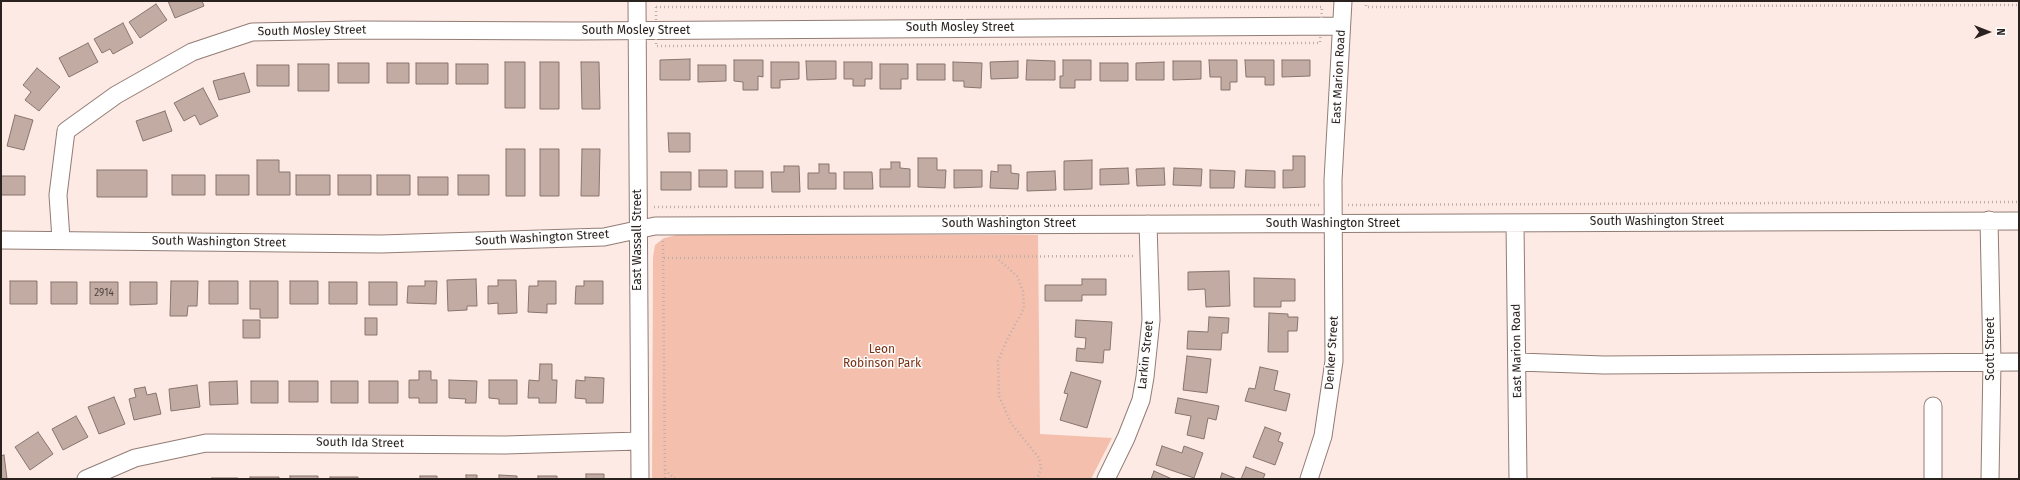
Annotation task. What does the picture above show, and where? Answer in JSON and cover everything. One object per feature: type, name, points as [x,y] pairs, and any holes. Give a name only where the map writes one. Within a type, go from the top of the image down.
[{"type":"street","name":"East Wassall Street","points":[[637,1],[640,479]]},
{"type":"street","name":"East Marion Road","points":[[1333,224],[1333,180],[1343,1]]},
{"type":"street","name":"South Mosley Street","points":[[61,239],[58,194],[66,131],[116,95],[192,52],[252,32],[357,30],[637,31],[1341,26]]},
{"type":"street","name":"Scott Street","points":[[1989,220],[1992,362],[1990,479]]},
{"type":"street","name":"South Washington Street","points":[[1,240],[61,239],[381,244],[604,237],[662,226],[2019,221]]},
{"type":"street","name":"East Marion Road","points":[[1515,223],[1518,362],[1518,479]]},
{"type":"street","name":"Larkin Street","points":[[1106,479],[1126,438],[1141,400],[1146,377],[1151,320],[1148,224]]},
{"type":"street","name":"Denker Street","points":[[1309,479],[1322,436],[1334,361],[1333,224]]},
{"type":"street","points":[[1518,362],[1604,365],[2019,362]]},
{"type":"street","points":[[1933,479],[1934,406]]},
{"type":"street","name":"South Ida Street","points":[[86,479],[135,458],[206,443],[506,445],[640,442]]},
{"type":"path","points":[[1366,1],[1366,7],[2019,5]]},
{"type":"path","points":[[660,207],[664,258],[665,479]]},
{"type":"path","points":[[996,256],[1016,276],[1023,291],[1024,308],[998,361],[999,396],[1012,423],[1039,458],[1041,468],[1037,479]]},
{"type":"path","points":[[664,258],[1135,256]]},
{"type":"path","points":[[665,470],[675,479]]},
{"type":"green space","name":"Leon Robinson Park","points":[[677,235],[1038,235],[1040,434],[1112,438],[1091,479],[652,479],[653,257],[655,245],[664,238]]},
{"type":"building","points":[[168,1],[202,1],[204,6],[175,18]]},
{"type":"building","points":[[156,4],[167,20],[140,38],[129,22]]},
{"type":"building","points":[[123,23],[133,43],[113,54],[110,49],[102,53],[94,39]]},
{"type":"building","points":[[88,43],[98,62],[69,77],[59,58]]},
{"type":"building","points":[[690,59],[690,80],[660,80],[660,60]]},
{"type":"building","points":[[734,60],[763,60],[763,77],[758,76],[758,90],[743,90],[743,82],[734,81]]},
{"type":"building","points":[[1027,60],[1055,61],[1055,80],[1026,80]]},
{"type":"building","points":[[1063,60],[1091,60],[1091,80],[1075,80],[1075,88],[1060,88],[1060,76],[1063,76]]},
{"type":"building","points":[[1209,60],[1237,60],[1237,82],[1230,82],[1230,90],[1221,90],[1221,77],[1210,77]]},
{"type":"building","points":[[1245,60],[1274,60],[1274,85],[1265,85],[1265,77],[1246,77]]},
{"type":"building","points":[[1282,60],[1310,60],[1310,76],[1282,77]]},
{"type":"building","points":[[806,61],[836,61],[836,79],[807,80]]},
{"type":"building","points":[[1018,61],[1018,78],[991,79],[990,62]]},
{"type":"building","points":[[1173,61],[1201,61],[1201,79],[1173,80]]},
{"type":"building","points":[[505,62],[525,62],[525,108],[505,108]]},
{"type":"building","points":[[540,62],[559,62],[559,109],[540,109]]},
{"type":"building","points":[[581,62],[599,62],[600,109],[582,109]]},
{"type":"building","points":[[771,62],[799,62],[799,79],[780,80],[780,88],[771,88]]},
{"type":"building","points":[[844,62],[872,62],[872,79],[865,79],[865,86],[853,86],[853,79],[844,79]]},
{"type":"building","points":[[953,62],[982,63],[981,88],[964,87],[964,81],[953,81]]},
{"type":"building","points":[[1164,62],[1164,80],[1136,80],[1136,63]]},
{"type":"building","points":[[338,63],[369,63],[369,83],[338,83]]},
{"type":"building","points":[[387,63],[409,63],[409,83],[387,83]]},
{"type":"building","points":[[416,63],[448,63],[448,84],[416,84]]},
{"type":"building","points":[[1100,63],[1128,63],[1128,81],[1100,81]]},
{"type":"building","points":[[298,64],[329,64],[329,91],[298,91]]},
{"type":"building","points":[[456,64],[488,64],[488,84],[456,84]]},
{"type":"building","points":[[880,64],[908,64],[908,79],[901,79],[901,89],[880,89]]},
{"type":"building","points":[[917,64],[945,64],[945,80],[917,80]]},
{"type":"building","points":[[257,65],[289,65],[289,86],[257,86]]},
{"type":"building","points":[[698,65],[726,65],[726,81],[698,82]]},
{"type":"building","points":[[37,68],[60,87],[39,111],[25,100],[31,92],[23,85]]},
{"type":"building","points":[[244,73],[250,92],[219,100],[213,81]]},
{"type":"building","points":[[203,88],[218,116],[200,125],[195,115],[184,121],[174,103]]},
{"type":"building","points":[[165,111],[172,131],[143,141],[136,121]]},
{"type":"building","points":[[15,115],[33,120],[24,150],[7,146]]},
{"type":"building","points":[[668,133],[690,133],[690,152],[669,152]]},
{"type":"building","points":[[506,149],[525,149],[525,196],[506,196]]},
{"type":"building","points":[[540,149],[559,149],[559,196],[540,196]]},
{"type":"building","points":[[582,149],[600,149],[599,196],[581,196]]},
{"type":"building","points":[[1293,156],[1305,156],[1305,187],[1283,188],[1283,170],[1293,170]]},
{"type":"building","points":[[918,158],[937,158],[937,170],[946,170],[945,188],[918,187]]},
{"type":"building","points":[[257,160],[279,160],[279,172],[290,172],[290,195],[257,195]]},
{"type":"building","points":[[1092,160],[1092,189],[1064,190],[1064,161]]},
{"type":"building","points":[[891,162],[900,162],[900,168],[910,169],[910,187],[880,187],[880,169],[891,169]]},
{"type":"building","points":[[819,164],[829,164],[829,173],[836,173],[836,189],[808,189],[808,173],[819,173]]},
{"type":"building","points":[[998,165],[1011,165],[1011,173],[1019,174],[1018,189],[990,188],[991,171],[998,172]]},
{"type":"building","points":[[784,166],[799,166],[800,192],[772,192],[771,172],[784,172]]},
{"type":"building","points":[[1128,168],[1129,184],[1100,185],[1100,169]]},
{"type":"building","points":[[1164,168],[1165,185],[1137,186],[1136,169]]},
{"type":"building","points":[[1174,168],[1202,169],[1201,186],[1173,185]]},
{"type":"building","points":[[97,170],[147,170],[147,197],[97,197]]},
{"type":"building","points":[[699,170],[727,170],[727,187],[699,187]]},
{"type":"building","points":[[954,170],[982,170],[982,187],[954,188]]},
{"type":"building","points":[[1210,170],[1235,171],[1234,188],[1210,188]]},
{"type":"building","points":[[1246,170],[1275,171],[1275,188],[1245,187]]},
{"type":"building","points":[[735,171],[763,171],[763,188],[735,188]]},
{"type":"building","points":[[1055,171],[1056,190],[1027,191],[1027,172]]},
{"type":"building","points":[[661,172],[691,172],[691,190],[661,190]]},
{"type":"building","points":[[844,172],[872,172],[873,189],[844,189]]},
{"type":"building","points":[[172,175],[205,175],[205,195],[172,195]]},
{"type":"building","points":[[216,175],[249,175],[249,195],[216,195]]},
{"type":"building","points":[[296,175],[330,175],[330,195],[296,195]]},
{"type":"building","points":[[338,175],[371,175],[371,195],[338,195]]},
{"type":"building","points":[[377,175],[410,175],[410,195],[377,195]]},
{"type":"building","points":[[458,175],[489,175],[489,195],[458,195]]},
{"type":"building","points":[[1,176],[25,176],[25,195],[1,195]]},
{"type":"building","points":[[418,177],[448,177],[448,195],[418,195]]},
{"type":"building","points":[[1229,271],[1230,306],[1206,307],[1205,289],[1188,290],[1188,272]]},
{"type":"building","points":[[1254,278],[1295,279],[1295,301],[1281,301],[1281,307],[1254,307]]},
{"type":"building","points":[[476,279],[477,306],[467,306],[467,310],[448,311],[447,280]]},
{"type":"building","points":[[1082,279],[1106,279],[1106,295],[1082,295],[1082,301],[1045,301],[1045,285],[1082,285]]},
{"type":"building","points":[[498,280],[516,280],[517,313],[498,314],[498,303],[488,304],[488,286],[498,286]]},
{"type":"building","points":[[10,281],[37,281],[37,304],[10,304]]},
{"type":"building","points":[[171,281],[198,281],[197,306],[188,306],[187,316],[170,316]]},
{"type":"building","points":[[209,281],[238,281],[238,304],[209,304]]},
{"type":"building","points":[[250,281],[278,281],[278,318],[260,318],[260,309],[250,309]]},
{"type":"building","points":[[290,281],[318,281],[318,304],[290,304]]},
{"type":"building","points":[[425,281],[437,281],[436,304],[407,303],[408,286],[425,286]]},
{"type":"building","points":[[538,281],[556,281],[556,304],[547,304],[547,313],[528,312],[529,286],[538,286]]},
{"type":"building","points":[[584,281],[603,281],[603,304],[575,304],[576,286],[584,286]]},
{"type":"building","points":[[51,282],[77,282],[77,304],[51,304]]},
{"type":"building","points":[[90,282],[118,282],[118,304],[90,304]]},
{"type":"building","points":[[130,282],[157,282],[157,304],[130,305]]},
{"type":"building","points":[[329,282],[357,282],[357,304],[329,304]]},
{"type":"building","points":[[369,282],[397,282],[397,305],[369,305]]},
{"type":"building","points":[[1269,313],[1288,314],[1288,317],[1298,317],[1297,331],[1288,331],[1288,352],[1268,352]]},
{"type":"building","points":[[1209,317],[1229,318],[1228,333],[1222,333],[1221,350],[1187,349],[1188,331],[1208,332]]},
{"type":"building","points":[[365,318],[377,318],[377,335],[365,335]]},
{"type":"building","points":[[243,320],[260,320],[260,338],[243,338]]},
{"type":"building","points":[[1076,320],[1112,322],[1110,350],[1104,350],[1103,363],[1076,361],[1077,348],[1085,349],[1086,338],[1075,337]]},
{"type":"building","points":[[1187,356],[1211,359],[1207,393],[1183,390]]},
{"type":"building","points":[[540,364],[552,364],[552,380],[557,380],[556,403],[539,403],[539,398],[528,398],[529,380],[539,381]]},
{"type":"building","points":[[1260,367],[1278,371],[1274,390],[1290,394],[1286,411],[1245,401],[1249,388],[1255,389]]},
{"type":"building","points":[[419,371],[431,371],[431,380],[437,380],[437,403],[419,403],[419,398],[409,398],[409,380],[419,380]]},
{"type":"building","points":[[1071,372],[1101,381],[1087,428],[1060,420],[1068,394],[1064,393]]},
{"type":"building","points":[[585,377],[604,378],[603,403],[586,403],[586,399],[575,398],[576,380],[585,381]]},
{"type":"building","points":[[449,380],[477,381],[476,403],[465,403],[466,399],[449,398]]},
{"type":"building","points":[[489,380],[517,380],[517,404],[499,404],[499,399],[489,398]]},
{"type":"building","points":[[237,381],[238,404],[210,405],[209,382]]},
{"type":"building","points":[[251,381],[278,381],[278,403],[251,403]]},
{"type":"building","points":[[289,381],[318,381],[318,402],[289,402]]},
{"type":"building","points":[[331,381],[358,381],[358,403],[331,403]]},
{"type":"building","points":[[369,381],[398,381],[398,403],[369,403]]},
{"type":"building","points":[[197,385],[200,407],[171,411],[169,389]]},
{"type":"building","points":[[145,387],[147,395],[156,393],[161,414],[134,420],[129,399],[136,397],[134,389]]},
{"type":"building","points":[[114,397],[125,424],[99,434],[88,407]]},
{"type":"building","points":[[1178,398],[1219,406],[1216,420],[1208,418],[1204,439],[1187,435],[1191,416],[1175,413]]},
{"type":"building","points":[[76,416],[88,437],[63,450],[52,429]]},
{"type":"building","points":[[1265,427],[1281,433],[1278,441],[1283,443],[1275,465],[1253,457]]},
{"type":"building","points":[[38,432],[53,454],[30,470],[15,447]]},
{"type":"building","points":[[1162,446],[1182,453],[1184,446],[1203,453],[1194,478],[1156,465]]},
{"type":"building","points":[[4,455],[7,479],[1,479],[1,456]]},
{"type":"building","points":[[1246,467],[1265,474],[1263,479],[1241,479]]},
{"type":"building","points":[[1154,471],[1172,479],[1151,479]]},
{"type":"building","points":[[1222,473],[1237,479],[1220,479]]},
{"type":"building","points":[[586,474],[604,474],[604,479],[586,479]]},
{"type":"building","points":[[466,475],[477,475],[477,479],[466,479]]},
{"type":"building","points":[[499,475],[517,476],[517,479],[499,479]]},
{"type":"building","points":[[290,476],[318,476],[318,479],[290,479]]},
{"type":"building","points":[[420,476],[437,476],[437,479],[420,479]]},
{"type":"building","points":[[538,476],[557,476],[557,479],[538,479]]},
{"type":"building","points":[[250,477],[279,477],[279,479],[250,479]]},
{"type":"building","points":[[330,477],[358,477],[358,479],[330,479]]},
{"type":"building","points":[[238,478],[238,479],[212,479]]}]
